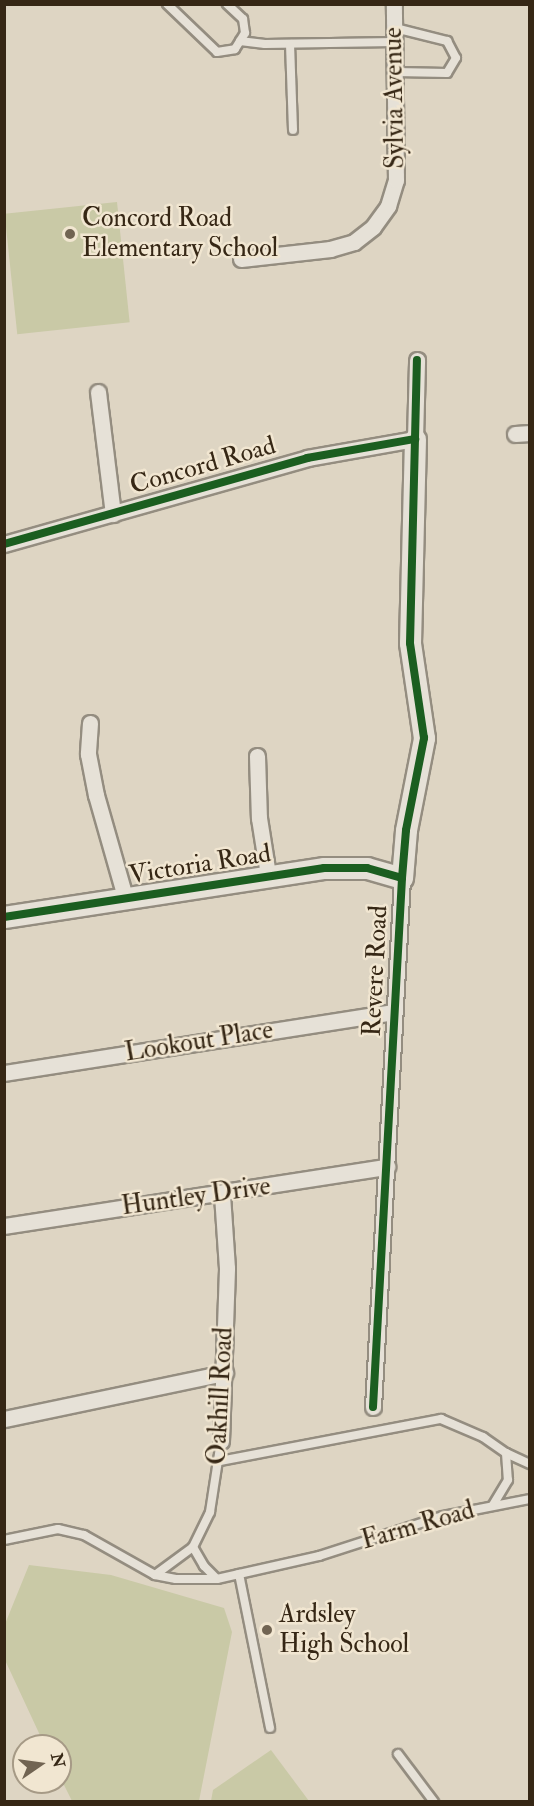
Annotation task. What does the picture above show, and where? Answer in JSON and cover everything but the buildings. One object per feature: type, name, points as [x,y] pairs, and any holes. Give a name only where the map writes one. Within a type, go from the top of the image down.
[{"type":"street","name":"Sylvia Avenue","points":[[242,259],[330,249],[354,242],[373,227],[388,206],[396,180],[394,4]]},
{"type":"street","name":"Revere Road","points":[[373,1407],[402,878],[406,830],[423,738],[410,642],[417,360]]},
{"type":"street","points":[[98,392],[113,514]]},
{"type":"street","name":"Concord Road","points":[[4,544],[307,458],[415,439]]},
{"type":"street","points":[[90,723],[88,754],[92,775],[126,897]]},
{"type":"street","points":[[257,756],[259,818],[268,875]]},
{"type":"street","name":"Victoria Road","points":[[4,917],[324,868],[367,868],[402,878]]},
{"type":"street","name":"Lookout Place","points":[[4,1073],[394,1012]]},
{"type":"street","name":"Huntley Drive","points":[[4,1226],[222,1195],[387,1167]]},
{"type":"street","name":"Oakhill Road","points":[[221,1441],[228,1268],[222,1195]]},
{"type":"street","points":[[4,1419],[225,1373]]},
{"type":"lane","points":[[167,4],[217,52],[235,49],[245,33],[243,19],[228,4]]},
{"type":"lane","points":[[240,40],[290,44],[395,35],[447,41],[454,47],[456,58],[447,73],[396,72]]},
{"type":"lane","points":[[290,44],[293,129]]},
{"type":"lane","points":[[220,1461],[441,1419],[483,1437],[506,1453],[530,1464]]},
{"type":"lane","name":"Oakhill Road","points":[[155,1575],[194,1546],[210,1512],[220,1461],[221,1441]]},
{"type":"lane","name":"Farm Road","points":[[4,1540],[58,1530],[84,1535],[155,1575],[176,1580],[217,1579],[319,1556],[443,1516],[493,1505],[508,1480],[506,1453]]},
{"type":"lane","points":[[493,1505],[530,1499]]},
{"type":"lane","points":[[194,1546],[204,1566],[217,1579]]},
{"type":"lane","points":[[239,1574],[270,1728]]},
{"type":"lane","points":[[398,1754],[434,1802]]},
{"type":"green space","points":[[117,202],[130,322],[17,334],[5,214]]},
{"type":"green space","points":[[29,1565],[111,1575],[224,1608],[232,1632],[199,1801],[72,1801],[68,1794],[72,1794],[72,1734],[39,1734],[5,1660],[5,1624]]},
{"type":"green space","points":[[271,1750],[309,1801],[211,1801],[213,1790]]},
{"type":"cycle path","points":[[373,1407],[402,878],[406,830],[424,738],[410,643],[417,360]]},
{"type":"cycle path","points":[[4,544],[307,458],[415,439]]},
{"type":"cycle path","points":[[4,917],[324,868],[367,868],[402,878]]},
{"type":"place","name":"Concord Road Elementary School","points":[[70,234]]},
{"type":"place","name":"Ardsley High School","points":[[267,1630]]}]
